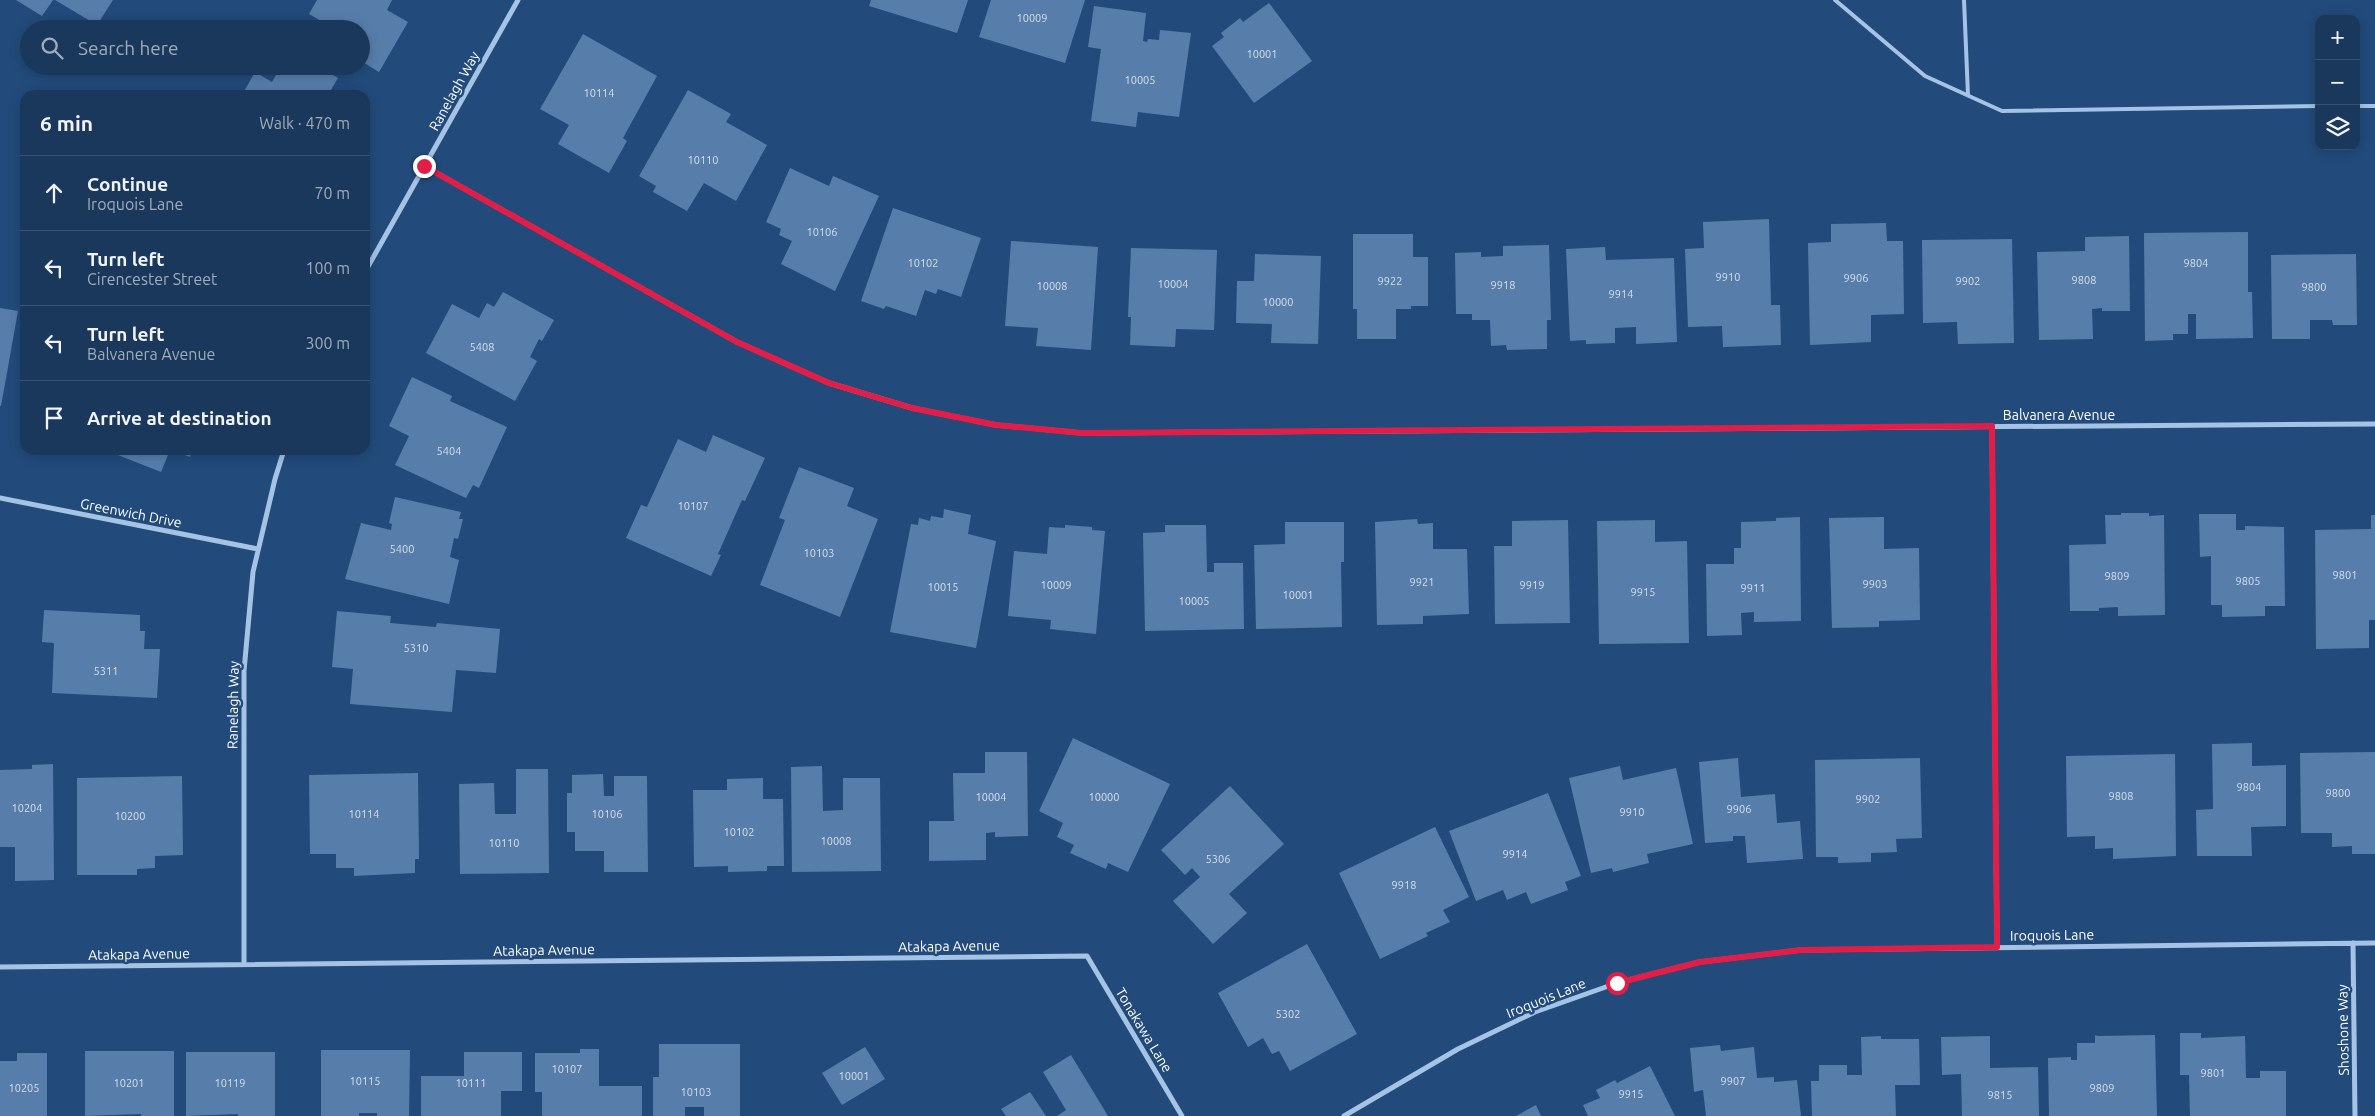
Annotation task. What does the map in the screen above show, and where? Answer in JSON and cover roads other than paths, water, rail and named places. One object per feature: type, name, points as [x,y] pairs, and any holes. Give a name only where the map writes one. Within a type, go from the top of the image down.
[{"type":"street","name":"Ranelagh Way","points":[[370,263],[518,0]]},
{"type":"street","name":"Balvanera Avenue","points":[[424,166],[737,342],[829,383],[912,408],[996,425],[1082,433],[2375,424]]},
{"type":"street","points":[[1992,426],[1997,947]]},
{"type":"street","name":"Ranelagh Way","points":[[244,964],[244,671],[258,549],[282,455]]},
{"type":"street","name":"Greenwich Drive","points":[[0,498],[258,549]]},
{"type":"street","name":"Shoshone Way","points":[[2353,943],[2355,1116]]},
{"type":"street","name":"Iroquois Lane","points":[[1344,1116],[1458,1049],[1535,1012],[1617,983],[1700,962],[1801,950],[2375,943]]},
{"type":"street","name":"Atakapa Avenue","points":[[0,967],[1088,956]]},
{"type":"street","name":"Tonakawa Lane","points":[[1088,956],[1182,1116]]},
{"type":"lane","points":[[1835,0],[1925,76],[2002,111],[2315,106]]},
{"type":"lane","points":[[1964,0],[1968,95]]},
{"type":"lane","points":[[2360,106],[2375,106]]}]
